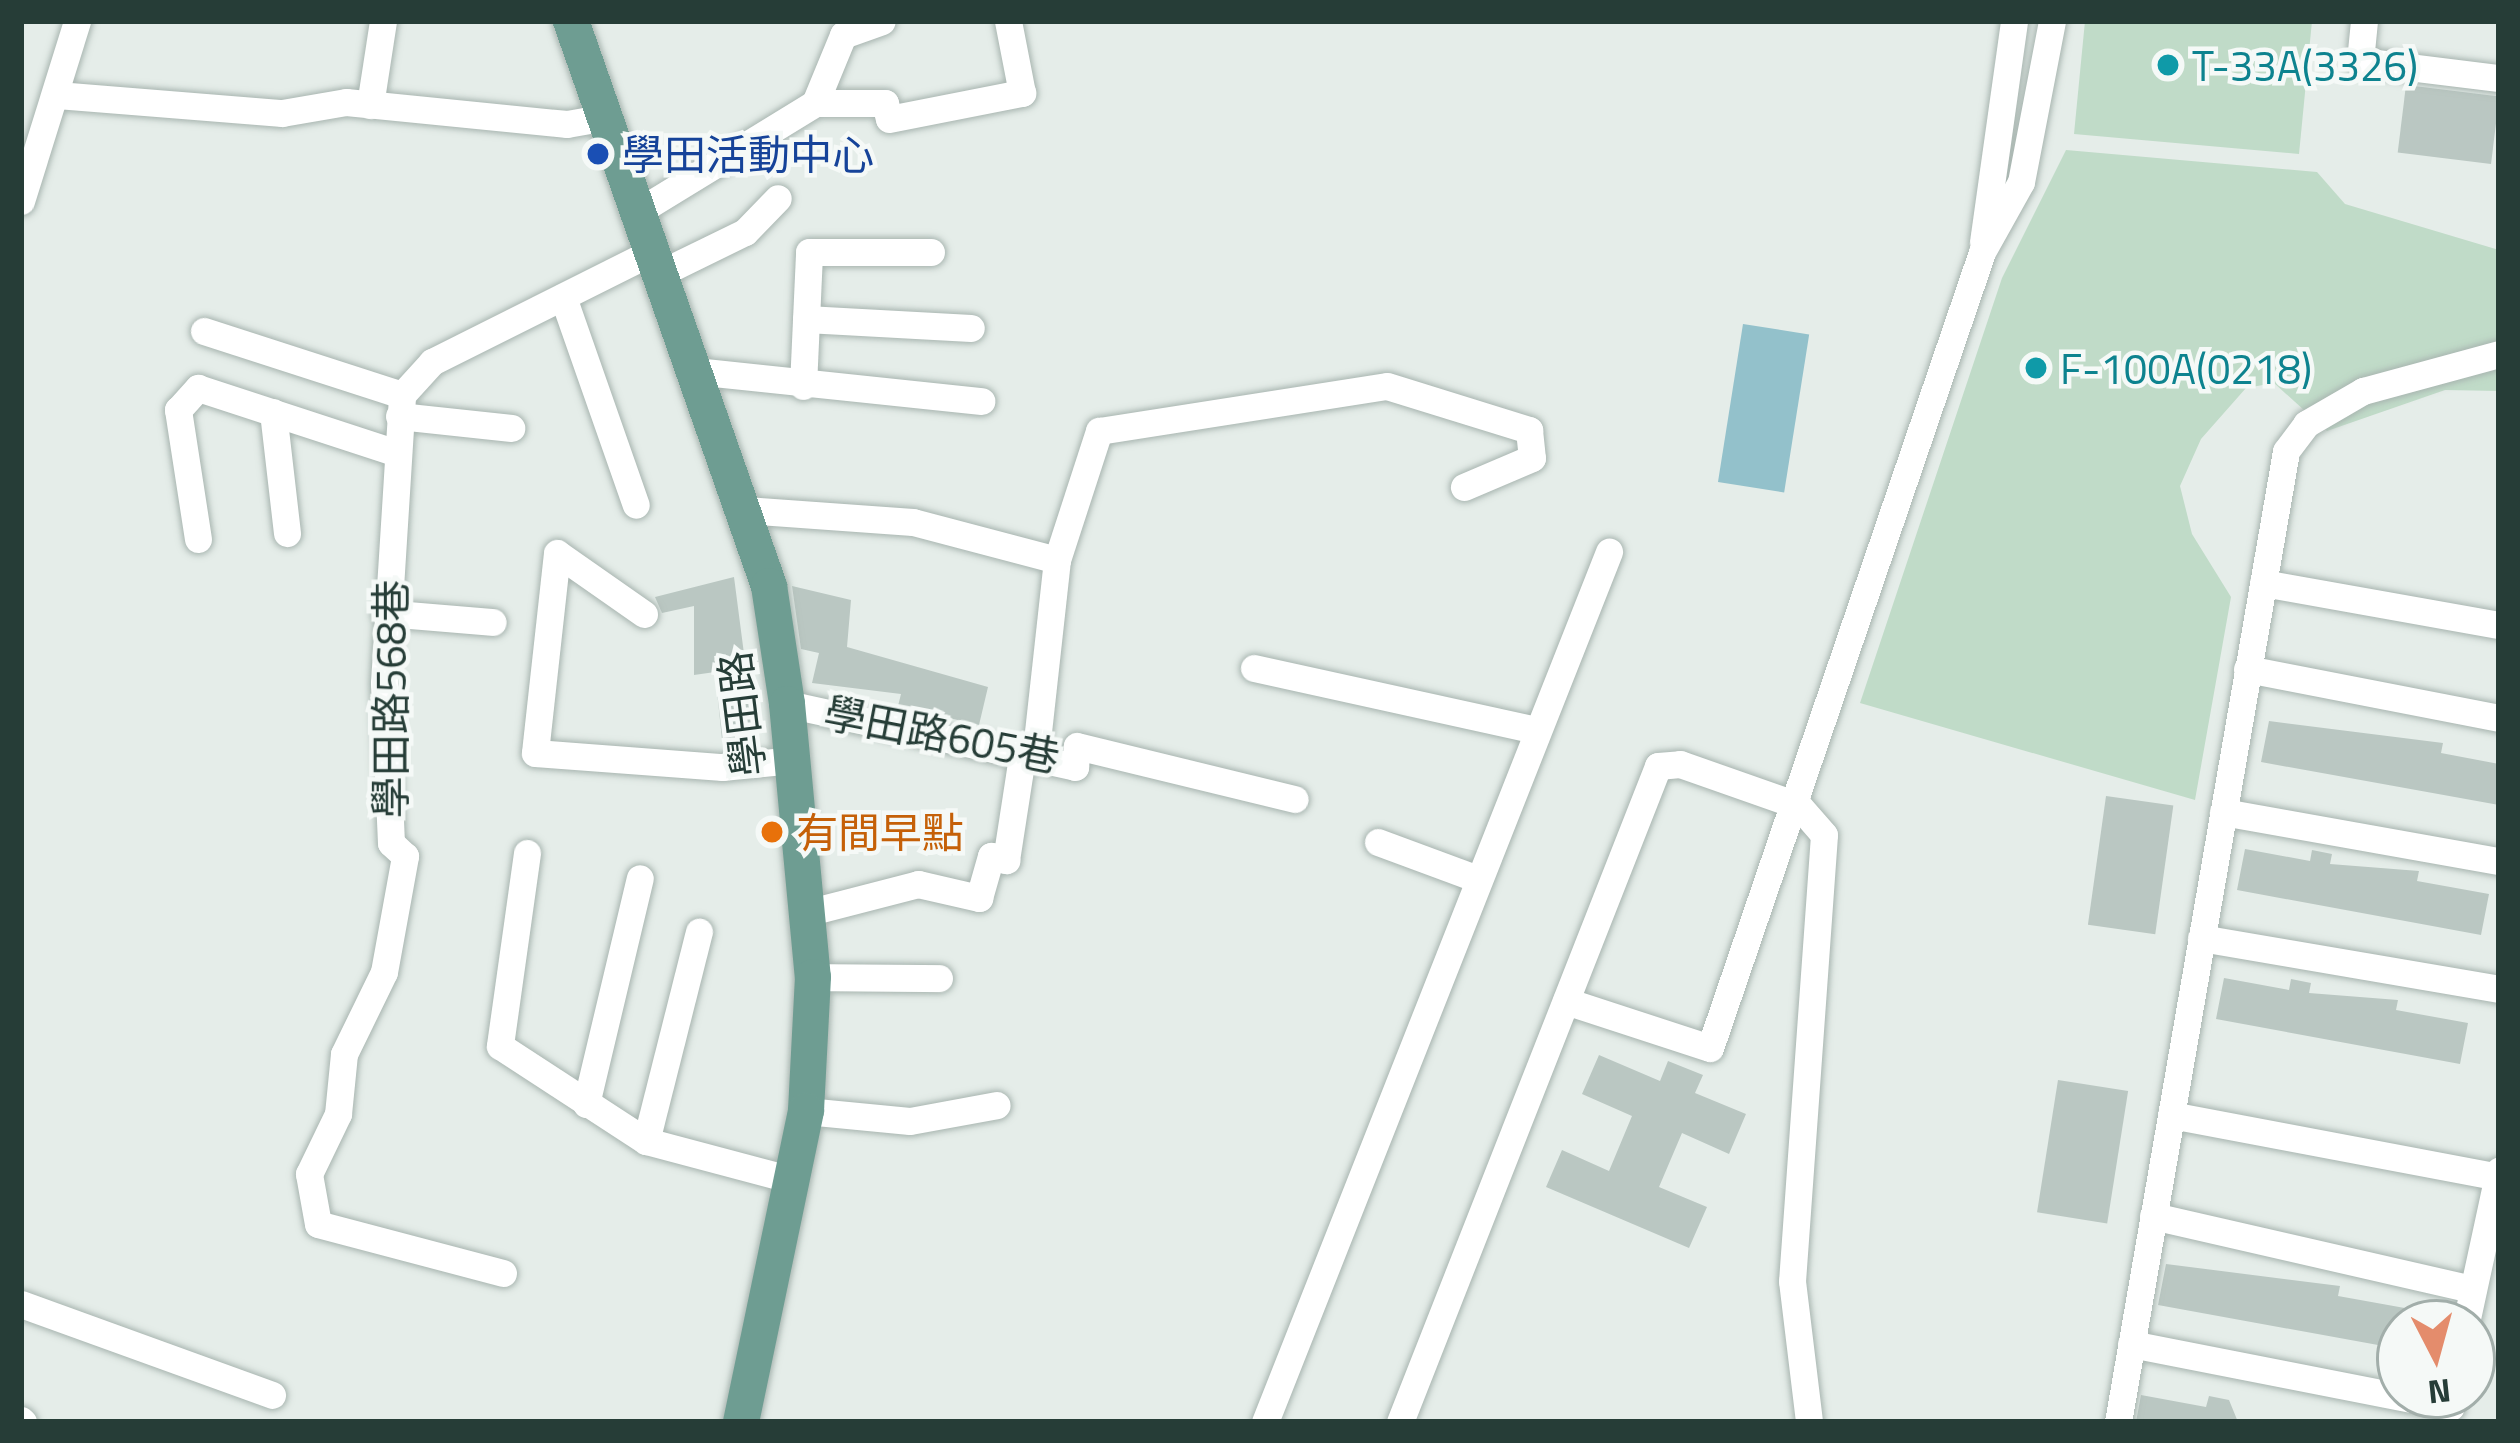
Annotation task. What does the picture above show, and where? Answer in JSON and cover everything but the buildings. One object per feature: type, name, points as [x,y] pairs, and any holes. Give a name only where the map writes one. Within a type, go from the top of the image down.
[{"type":"main road","name":"學田路","points":[[571,21],[745,509],[788,704],[812,977],[806,1111],[741,1422]]},
{"type":"street","points":[[21,201],[77,21]]},
{"type":"street","points":[[370,105],[382,21]]},
{"type":"street","points":[[815,103],[843,35],[882,21]]},
{"type":"street","points":[[639,212],[815,103],[885,103],[890,118],[1022,93],[1008,21]]},
{"type":"street","points":[[1982,253],[2014,21]]},
{"type":"street","points":[[1566,1001],[1710,1048],[1799,806],[1982,253],[2020,182],[2052,21]]},
{"type":"street","points":[[2364,21],[2360,61],[2499,78]]},
{"type":"street","points":[[57,95],[282,113],[370,105],[567,124],[605,117]]},
{"type":"street","points":[[401,406],[432,362],[563,297],[745,232],[778,198]]},
{"type":"street","points":[[803,386],[809,252],[931,252]]},
{"type":"street","points":[[563,297],[636,505]]},
{"type":"street","points":[[806,319],[971,328]]},
{"type":"street","points":[[205,331],[401,406],[511,428]]},
{"type":"street","points":[[2118,1422],[2286,451],[2306,424],[2362,391],[2499,354]]},
{"type":"street","points":[[695,371],[803,386],[981,401]]},
{"type":"street","points":[[809,911],[918,884],[979,898],[992,856],[1006,860],[1028,758],[1057,560],[1094,436],[1109,428],[1387,386],[1529,430],[1532,458],[1464,487]]},
{"type":"street","points":[[198,539],[178,410],[198,388],[394,452]]},
{"type":"street","name":"學田路568巷","points":[[401,406],[385,613],[391,843],[405,856],[384,972],[344,1054],[338,1114],[309,1174],[318,1224],[503,1273]]},
{"type":"street","points":[[273,412],[287,533]]},
{"type":"street","points":[[745,509],[913,522],[1057,560]]},
{"type":"street","points":[[644,614],[556,553],[535,753],[722,767],[793,760]]},
{"type":"street","points":[[1265,1422],[1535,730],[1609,553]]},
{"type":"street","points":[[2263,584],[2499,625]]},
{"type":"street","points":[[385,613],[494,622]]},
{"type":"street","points":[[1254,668],[1535,730]]},
{"type":"street","points":[[2248,669],[2499,718]]},
{"type":"street","name":"學田路605巷","points":[[788,704],[1075,767],[1077,746],[1295,799]]},
{"type":"street","points":[[1400,1422],[1658,766],[1799,806],[1824,835],[1792,1281],[1809,1422]]},
{"type":"street","points":[[2223,812],[2499,861]]},
{"type":"street","points":[[1378,842],[1478,879]]},
{"type":"street","points":[[527,853],[500,1046],[646,1141],[793,1180]]},
{"type":"street","points":[[586,1104],[640,878]]},
{"type":"street","points":[[646,1141],[699,932]]},
{"type":"street","points":[[2201,938],[2499,988]]},
{"type":"street","points":[[812,977],[939,978]]},
{"type":"street","points":[[806,1111],[910,1121],[997,1105]]},
{"type":"street","points":[[2171,1115],[2499,1175],[2471,1299]]},
{"type":"street","points":[[2153,1216],[2473,1288]]},
{"type":"street","points":[[21,1304],[272,1395]]},
{"type":"street","points":[[2131,1344],[2376,1393]]},
{"type":"green space","points":[[2085,21],[2312,21],[2299,154],[2074,134]]},
{"type":"green space","points":[[2066,150],[2317,172],[2345,204],[2499,250],[2499,391],[2445,390],[2327,431],[2274,383],[2246,388],[2201,439],[2180,486],[2192,534],[2231,597],[2195,800],[1860,703],[2002,278]]},
{"type":"water","points":[[1743,324],[1809,334],[1784,493],[1718,482]]},
{"type":"place","name":"T-33A(3326)","points":[[2168,65]]},
{"type":"place","name":"學田活動中心","points":[[598,154]]},
{"type":"place","name":"F-100A(0218)","points":[[2036,368]]},
{"type":"place","name":"有間早點","points":[[772,832]]}]
